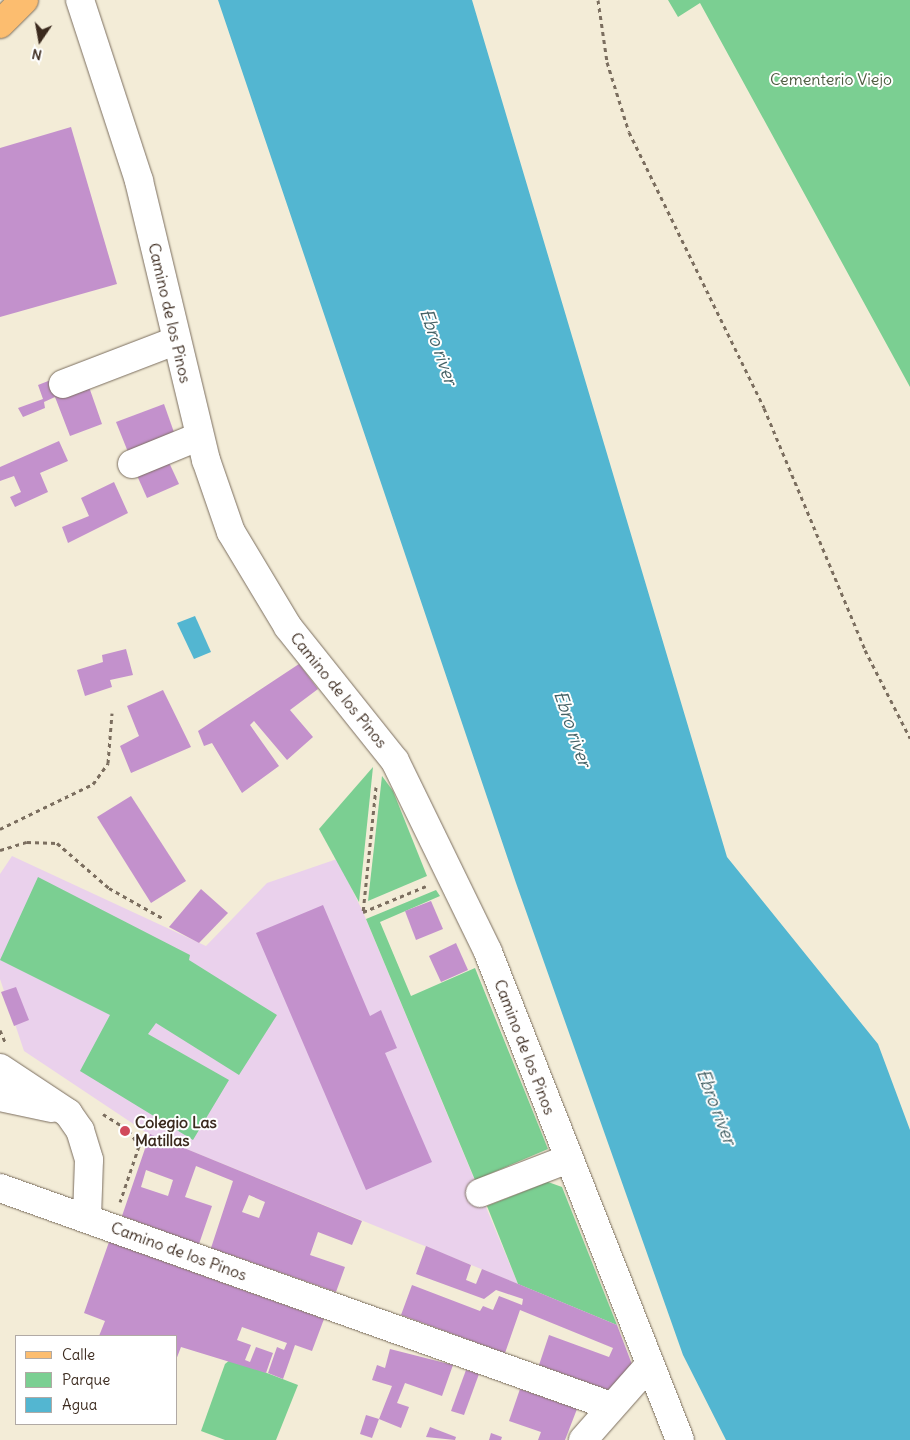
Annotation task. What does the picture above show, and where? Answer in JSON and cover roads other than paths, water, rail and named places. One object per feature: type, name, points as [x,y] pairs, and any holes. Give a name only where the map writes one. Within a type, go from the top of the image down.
[{"type":"main road","points":[[0,24],[24,0]]},
{"type":"street","name":"Camino de los Pinos","points":[[80,0],[139,181],[175,341],[216,495],[231,532],[288,627],[395,761],[488,952],[680,1440]]},
{"type":"street","points":[[63,384],[175,341]]},
{"type":"street","points":[[132,464],[188,440]]},
{"type":"street","points":[[0,1068],[68,1112],[80,1130],[89,1160],[86,1218]]},
{"type":"street","points":[[0,1097],[68,1112]]},
{"type":"street","points":[[480,1194],[568,1159]]},
{"type":"street","name":"Camino de los Pinos","points":[[0,1188],[611,1406]]},
{"type":"street","points":[[583,1440],[650,1364]]},
{"type":"water","name":"Ebro river","points":[[218,0],[472,0],[727,857],[878,1044],[910,1130],[910,1440],[726,1440],[683,1355],[516,883]]},
{"type":"water","points":[[195,616],[211,652],[194,659],[177,623]]},
{"type":"place","name":"Colegio Las Matillas","points":[[125,1131]]},
{"type":"park label","name":"Cementerio Viejo","points":[[831,79]]}]
